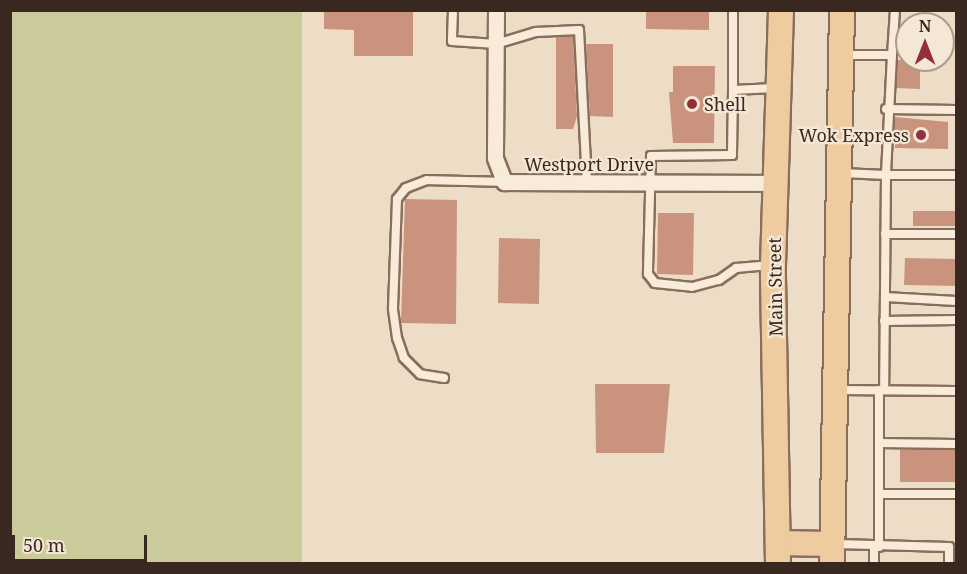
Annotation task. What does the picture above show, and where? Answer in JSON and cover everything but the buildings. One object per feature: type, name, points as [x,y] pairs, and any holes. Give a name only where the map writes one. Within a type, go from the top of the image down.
[{"type":"main road","name":"Main Street","points":[[778,553],[773,265],[781,10]]},
{"type":"main road","points":[[778,553],[832,554],[842,10]]},
{"type":"street","name":"Westport Drive","points":[[496,10],[495,158],[504,182],[775,183]]},
{"type":"lane","points":[[453,10],[452,41],[496,44],[536,32],[579,30],[587,184]]},
{"type":"lane","points":[[733,10],[732,155],[651,156],[646,260],[655,283],[692,287],[719,280],[736,268],[773,265]]},
{"type":"lane","points":[[874,564],[879,494],[885,297],[886,109],[895,10]]},
{"type":"lane","points":[[841,55],[892,55]]},
{"type":"lane","points":[[733,90],[779,88]]},
{"type":"lane","points":[[886,109],[957,110]]},
{"type":"lane","points":[[839,173],[957,175]]},
{"type":"lane","points":[[444,378],[420,374],[404,358],[397,338],[393,297],[397,199],[406,188],[426,180],[504,182]]},
{"type":"lane","points":[[885,234],[957,234]]},
{"type":"lane","points":[[885,297],[957,301]]},
{"type":"lane","points":[[884,321],[957,320]]},
{"type":"lane","points":[[834,390],[957,391]]},
{"type":"lane","points":[[879,444],[957,444]]},
{"type":"lane","points":[[879,494],[957,494]]},
{"type":"lane","points":[[832,554],[876,547],[953,547],[949,564]]},
{"type":"shaded area","points":[[10,11],[302,11],[302,563],[11,563]]},
{"type":"place","name":"Shell","points":[[692,104]]},
{"type":"place","name":"Wok Express","points":[[921,135]]}]
